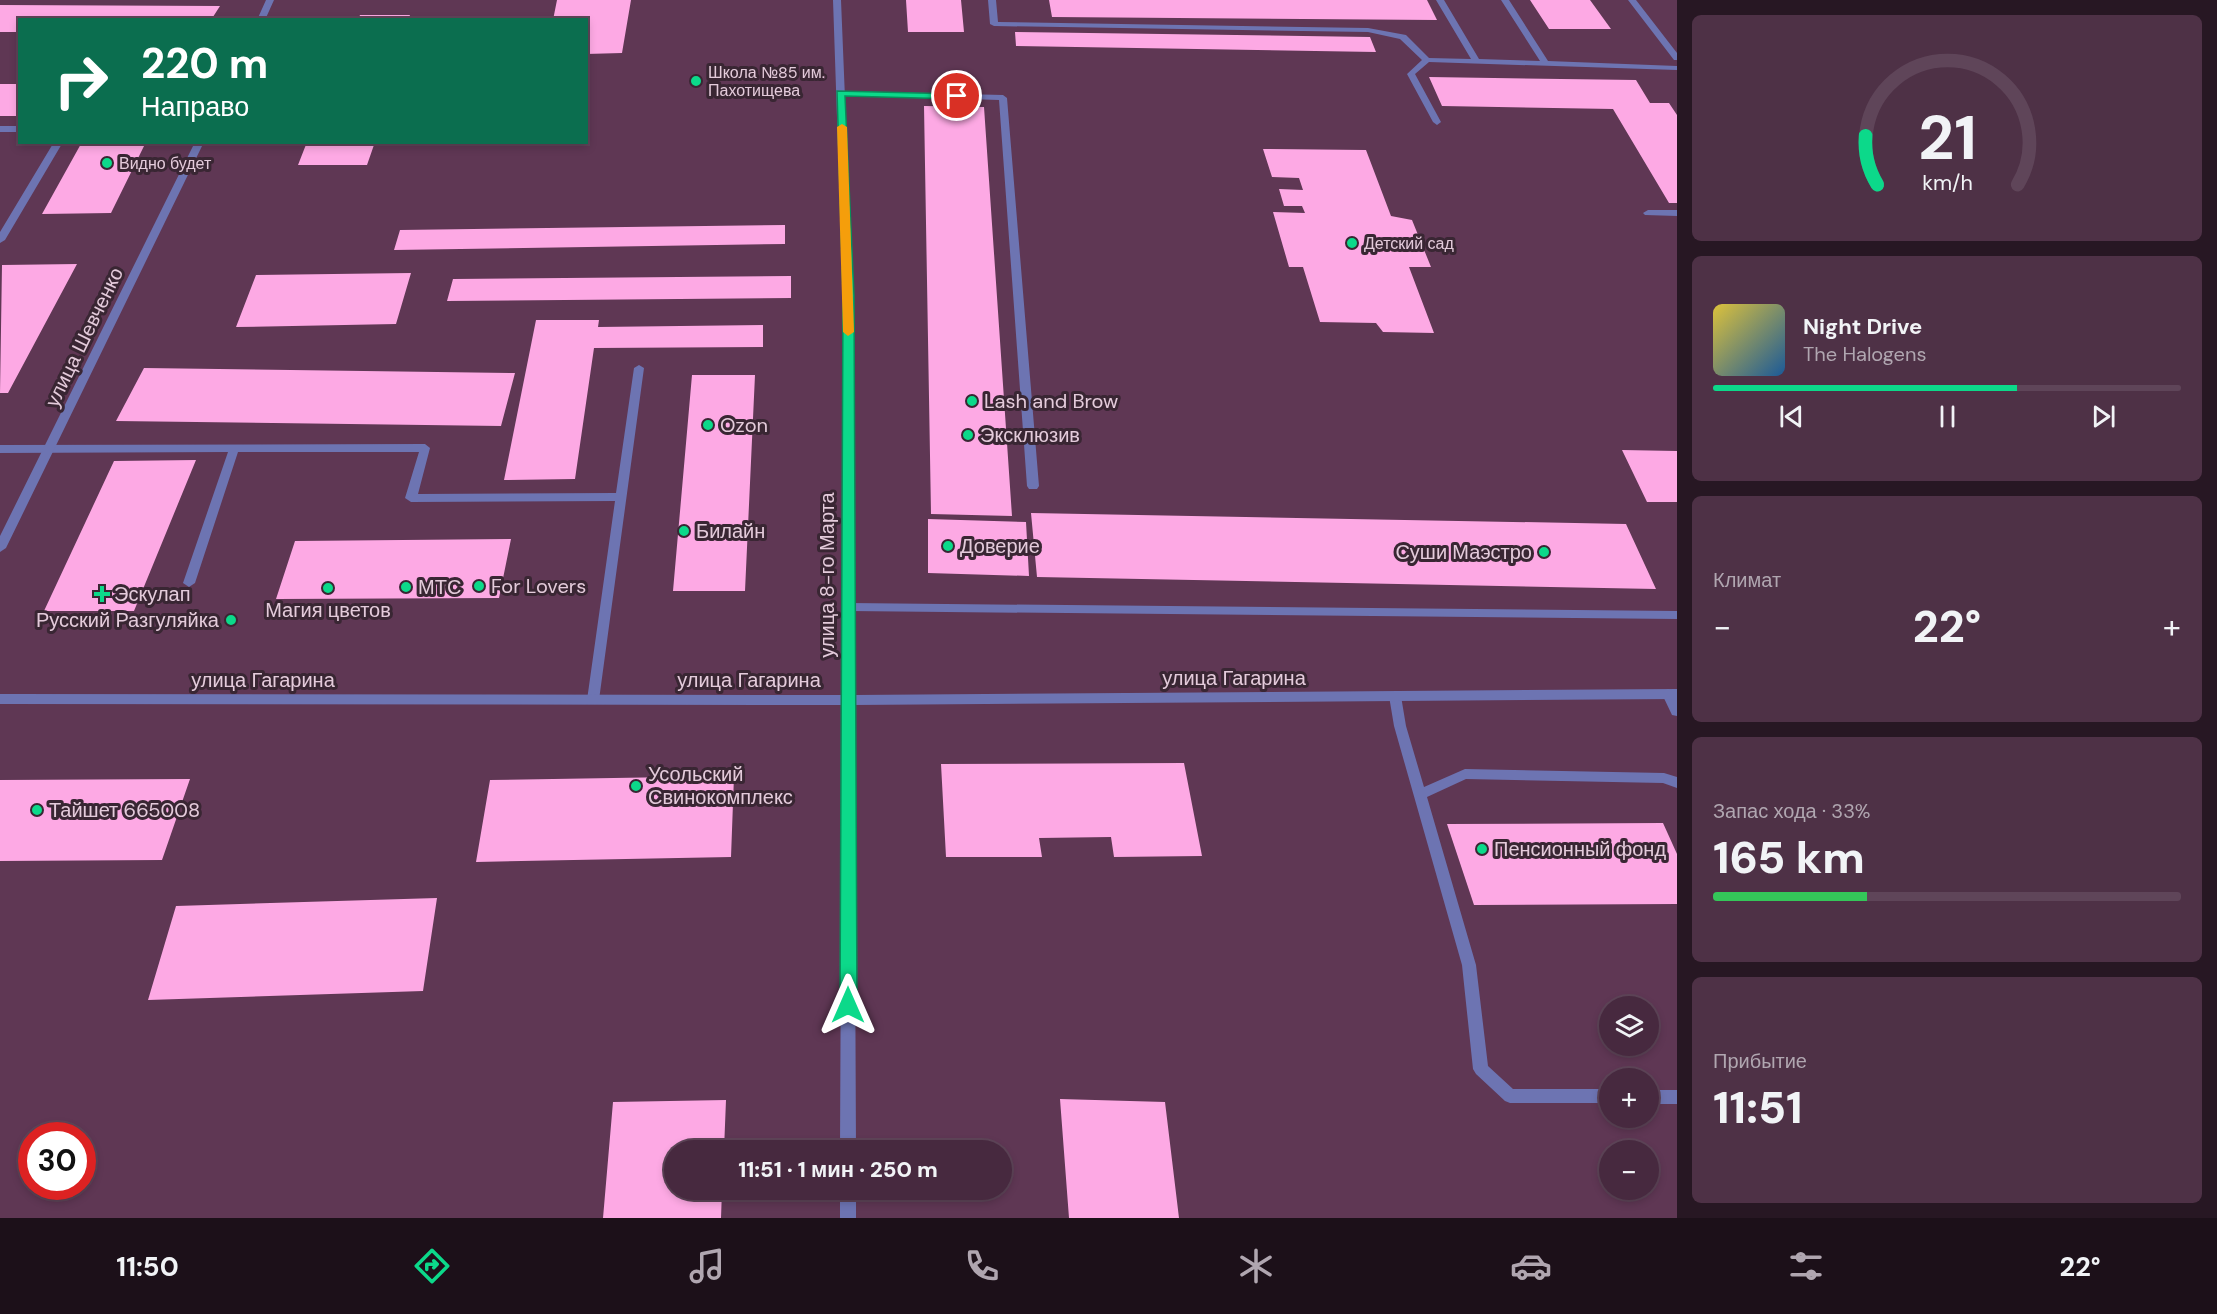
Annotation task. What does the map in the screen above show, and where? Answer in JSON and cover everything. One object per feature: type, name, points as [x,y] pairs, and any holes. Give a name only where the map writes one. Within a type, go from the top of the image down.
[{"type":"street","points":[[262,18],[270,0]]},
{"type":"street","name":"улица 8-го Марта","points":[[837,0],[848,295],[848,1140]]},
{"type":"street","points":[[992,0],[994,24],[1368,30],[1403,37],[1427,60],[1677,68]]},
{"type":"street","points":[[1440,0],[1477,62]]},
{"type":"street","points":[[1505,0],[1546,64]]},
{"type":"street","points":[[1632,0],[1677,58]]},
{"type":"street","points":[[1427,60],[1411,74],[1437,122]]},
{"type":"street","points":[[840,93],[1003,98],[1034,486]]},
{"type":"street","points":[[0,129],[18,129]]},
{"type":"street","points":[[0,240],[58,144]]},
{"type":"street","name":"улица Шевченко","points":[[0,548],[199,144]]},
{"type":"street","points":[[1648,213],[1677,213]]},
{"type":"street","points":[[593,700],[639,368]]},
{"type":"street","points":[[0,449],[425,448],[411,498],[621,497]]},
{"type":"street","points":[[189,583],[234,449]]},
{"type":"street","points":[[849,607],[1677,615]]},
{"type":"street","points":[[1672,694],[1677,711]]},
{"type":"street","name":"улица Гагарина","points":[[0,699],[848,700],[1672,694]]},
{"type":"street","points":[[1395,696],[1400,726],[1468,965],[1481,1069],[1510,1096],[1599,1096]]},
{"type":"street","points":[[1419,795],[1465,774],[1664,778],[1677,783]]},
{"type":"street","points":[[1659,1096],[1677,1097]]},
{"type":"street","points":[[848,1200],[848,1218]]},
{"type":"building","points":[[557,0],[631,0],[622,53],[588,54],[588,18],[553,18]]},
{"type":"building","points":[[906,0],[961,0],[964,32],[908,32]]},
{"type":"building","points":[[1049,0],[1427,0],[1437,20],[1052,17]]},
{"type":"building","points":[[1530,0],[1590,0],[1611,29],[1549,29]]},
{"type":"building","points":[[0,5],[220,6],[212,18],[18,18],[18,32],[0,32]]},
{"type":"building","points":[[360,15],[410,15],[409,18],[359,18]]},
{"type":"building","points":[[1015,32],[1370,37],[1376,52],[1016,46]]},
{"type":"building","points":[[1429,77],[1636,80],[1650,103],[1669,103],[1677,115],[1677,203],[1669,203],[1613,109],[1442,106]]},
{"type":"building","points":[[0,84],[18,84],[18,116],[0,116]]},
{"type":"building","points":[[924,106],[984,107],[1012,516],[931,514]]},
{"type":"building","points":[[81,144],[145,144],[111,213],[42,214]]},
{"type":"building","points":[[306,144],[374,144],[367,165],[298,165]]},
{"type":"building","name":"Детский сад","points":[[1263,149],[1366,150],[1391,216],[1412,220],[1431,267],[1409,267],[1434,333],[1383,332],[1376,323],[1320,322],[1303,267],[1289,267],[1273,212],[1305,213],[1302,206],[1284,206],[1279,189],[1303,190],[1299,178],[1272,177]]},
{"type":"building","points":[[785,225],[785,244],[394,250],[400,230]]},
{"type":"building","points":[[77,264],[8,393],[0,393],[2,265]]},
{"type":"building","points":[[411,273],[396,324],[236,327],[256,275]]},
{"type":"building","points":[[791,276],[791,298],[447,301],[453,279]]},
{"type":"building","points":[[536,320],[599,320],[598,327],[763,325],[763,347],[594,348],[575,479],[504,480]]},
{"type":"building","points":[[144,368],[515,373],[501,426],[116,421]]},
{"type":"building","points":[[692,375],[755,375],[745,591],[673,591]]},
{"type":"building","points":[[1622,450],[1677,451],[1677,502],[1647,502]]},
{"type":"building","points":[[196,460],[134,611],[44,611],[114,461]]},
{"type":"building","points":[[1031,513],[1626,524],[1656,589],[1037,577]]},
{"type":"building","points":[[928,519],[1026,522],[1029,576],[928,573]]},
{"type":"building","points":[[511,539],[499,598],[276,599],[295,541]]},
{"type":"building","points":[[1184,763],[1202,856],[1114,857],[1111,837],[1039,838],[1042,857],[946,857],[941,764]]},
{"type":"building","points":[[734,776],[731,857],[476,862],[490,780]]},
{"type":"building","points":[[190,779],[162,860],[0,861],[0,780]]},
{"type":"building","points":[[1663,823],[1677,854],[1677,904],[1474,905],[1447,824]]},
{"type":"building","points":[[437,898],[423,991],[148,1000],[176,906]]},
{"type":"building","points":[[1060,1099],[1165,1102],[1179,1218],[1069,1218]]},
{"type":"building","points":[[726,1100],[724,1140],[664,1140],[664,1200],[722,1200],[721,1218],[603,1218],[613,1102]]},
{"type":"slow traffic","points":[[842,127],[848,332]]},
{"type":"place","name":"Школа №85 им. Пахотищева","points":[[696,81]]},
{"type":"place","name":"Видно будет","points":[[107,163]]},
{"type":"place","name":"Детский сад","points":[[1352,243]]},
{"type":"place","name":"Lash and Brow","points":[[972,401]]},
{"type":"place","name":"Ozon","points":[[708,425]]},
{"type":"place","name":"Эксклюзив","points":[[968,435]]},
{"type":"place","name":"Билайн","points":[[684,531]]},
{"type":"place","name":"Доверие","points":[[948,546]]},
{"type":"place","name":"Суши Маэстро","points":[[1544,552]]},
{"type":"place","name":"For Lovers","points":[[479,586]]},
{"type":"place","name":"МТС","points":[[406,587]]},
{"type":"place","name":"Магия цветов","points":[[328,588]]},
{"type":"place","name":"Эскулап","points":[[102,594]]},
{"type":"place","name":"Русский Разгуляйка","points":[[231,620]]},
{"type":"place","name":"Усольский Свинокомплекс","points":[[636,786]]},
{"type":"place","name":"Тайшет 665008","points":[[37,810]]},
{"type":"place","name":"Пенсионный фонд","points":[[1482,849]]},
{"type":"route","points":[[848,1005],[848,295],[840,93],[957,96]]}]
